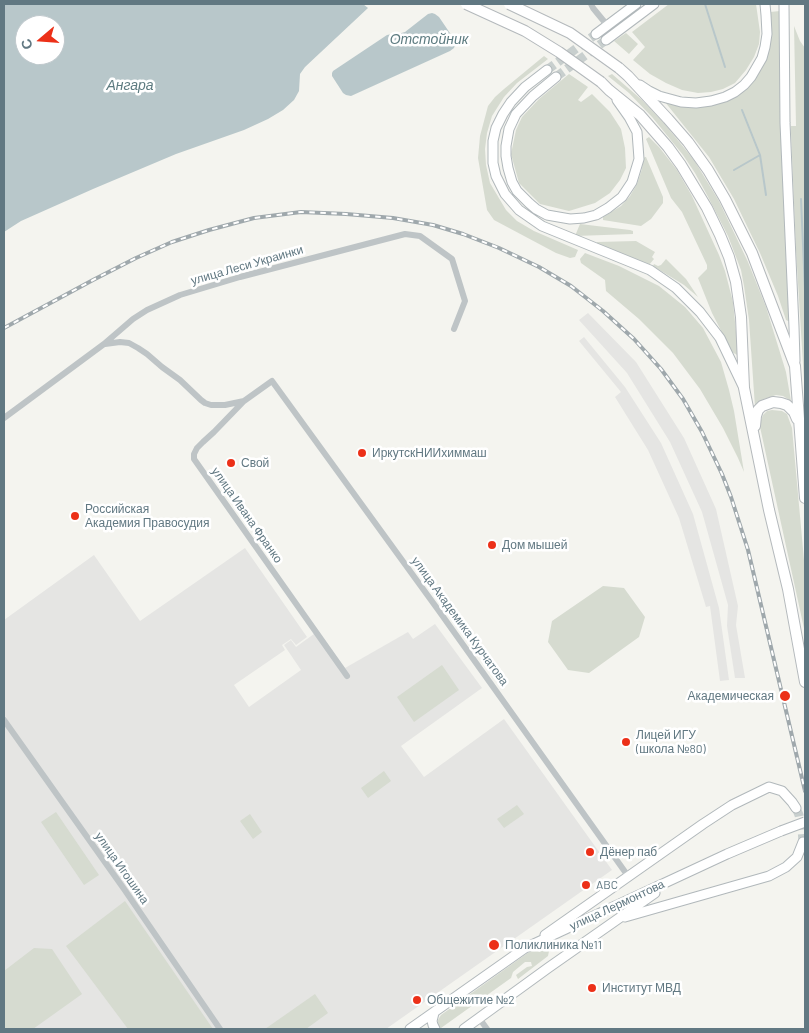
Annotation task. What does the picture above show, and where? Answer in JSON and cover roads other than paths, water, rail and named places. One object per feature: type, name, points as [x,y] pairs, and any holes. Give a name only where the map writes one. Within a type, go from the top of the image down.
[{"type":"main road","points":[[466,4],[525,31],[559,52],[601,82],[622,106],[637,132],[639,159],[636,174],[622,197],[596,215],[575,219],[552,216],[541,212],[524,199],[517,190],[509,172],[505,151],[509,129],[516,114],[533,96],[556,77]]},
{"type":"main road","points":[[509,4],[570,33],[649,91],[664,98],[687,103],[720,99],[730,95],[740,89],[751,77],[762,58],[767,34],[765,4]]},
{"type":"main road","points":[[596,34],[636,4]]},
{"type":"main road","points":[[606,40],[654,4]]},
{"type":"main road","points":[[784,4],[785,123],[795,366],[805,498]]},
{"type":"main road","points":[[546,70],[511,102],[496,128],[493,141],[493,163],[496,176],[505,194],[519,210],[542,226],[650,270],[676,288],[700,312],[720,338],[744,388]]},
{"type":"main road","points":[[628,76],[688,142],[708,170],[752,253],[795,366]]},
{"type":"main road","points":[[609,90],[640,115],[668,148],[687,175],[714,223],[729,257],[738,294],[742,332],[744,388],[788,589],[805,682]]},
{"type":"main road","points":[[756,442],[755,418],[762,406],[775,402],[785,404],[794,412],[798,422]]},
{"type":"main road","points":[[525,948],[703,824],[732,806],[769,788],[782,791],[796,808]]},
{"type":"main road","name":"улица Лермонтова","points":[[410,1029],[525,948],[701,866],[805,822]]},
{"type":"main road","points":[[613,922],[638,913],[769,876],[786,867],[797,857],[803,842]]},
{"type":"main road","name":"улица Лермонтова","points":[[464,1029],[613,922],[654,894],[701,866]]},
{"type":"main road","points":[[434,1013],[432,1021],[435,1029]]},
{"type":"street","points":[[591,4],[608,25]]},
{"type":"street","name":"улица Леси Украинки","points":[[4,418],[147,310],[180,295],[293,262],[405,234],[420,236],[452,259],[465,301],[454,329]]},
{"type":"street","points":[[104,344],[129,343],[138,348],[180,380],[201,400],[212,405],[244,401]]},
{"type":"street","name":"улица Ивана Франко","points":[[272,381],[244,401],[197,448],[194,459],[347,676]]},
{"type":"street","name":"улица Академика Курчатова","points":[[272,381],[628,876]]},
{"type":"street","name":"улица Игошина","points":[[4,720],[124,889],[220,1029]]},
{"type":"street","points":[[479,1018],[487,1029]]},
{"type":"water","name":"Ангара","points":[[4,4],[363,4],[368,8],[305,67],[300,74],[299,91],[294,100],[283,110],[244,130],[176,154],[21,221],[4,232]]},
{"type":"water","name":"Отстойник","points":[[432,13],[439,17],[454,39],[454,48],[351,96],[343,93],[332,76],[333,71],[387,35],[405,32]]},
{"type":"waterway","points":[[705,4],[725,67]]},
{"type":"waterway","points":[[742,110],[760,155],[766,195]]},
{"type":"waterway","points":[[734,170],[760,155]]},
{"type":"waterway","points":[[801,199],[805,290]]},
{"type":"tunnel","points":[[547,70],[596,34]]},
{"type":"tunnel","points":[[556,77],[606,40]]},
{"type":"tunnel","points":[[796,808],[802,829],[803,842]]},
{"type":"railway","points":[[4,328],[93,280],[172,242],[254,218],[301,212],[393,218],[433,225],[499,248],[539,267],[571,286],[634,339],[661,369],[683,399],[702,432],[731,497],[748,550],[805,791]]},
{"type":"place","name":"ИркутскНИИхиммаш","points":[[362,453]]},
{"type":"place","name":"Свой","points":[[231,463]]},
{"type":"place","name":"Российская Академия Правосудия","points":[[75,516]]},
{"type":"place","name":"Дом мышей","points":[[492,545]]},
{"type":"place","name":"Академическая","points":[[785,696]]},
{"type":"place","name":"Лицей ИГУ (школа №80)","points":[[626,742]]},
{"type":"place","name":"Дёнер паб","points":[[590,852]]},
{"type":"place","name":"ABC","points":[[586,885]]},
{"type":"place","name":"Поликлиника №11","points":[[494,945]]},
{"type":"place","name":"Институт МВД","points":[[592,988]]},
{"type":"place","name":"Общежитие №2","points":[[417,1000]]}]
